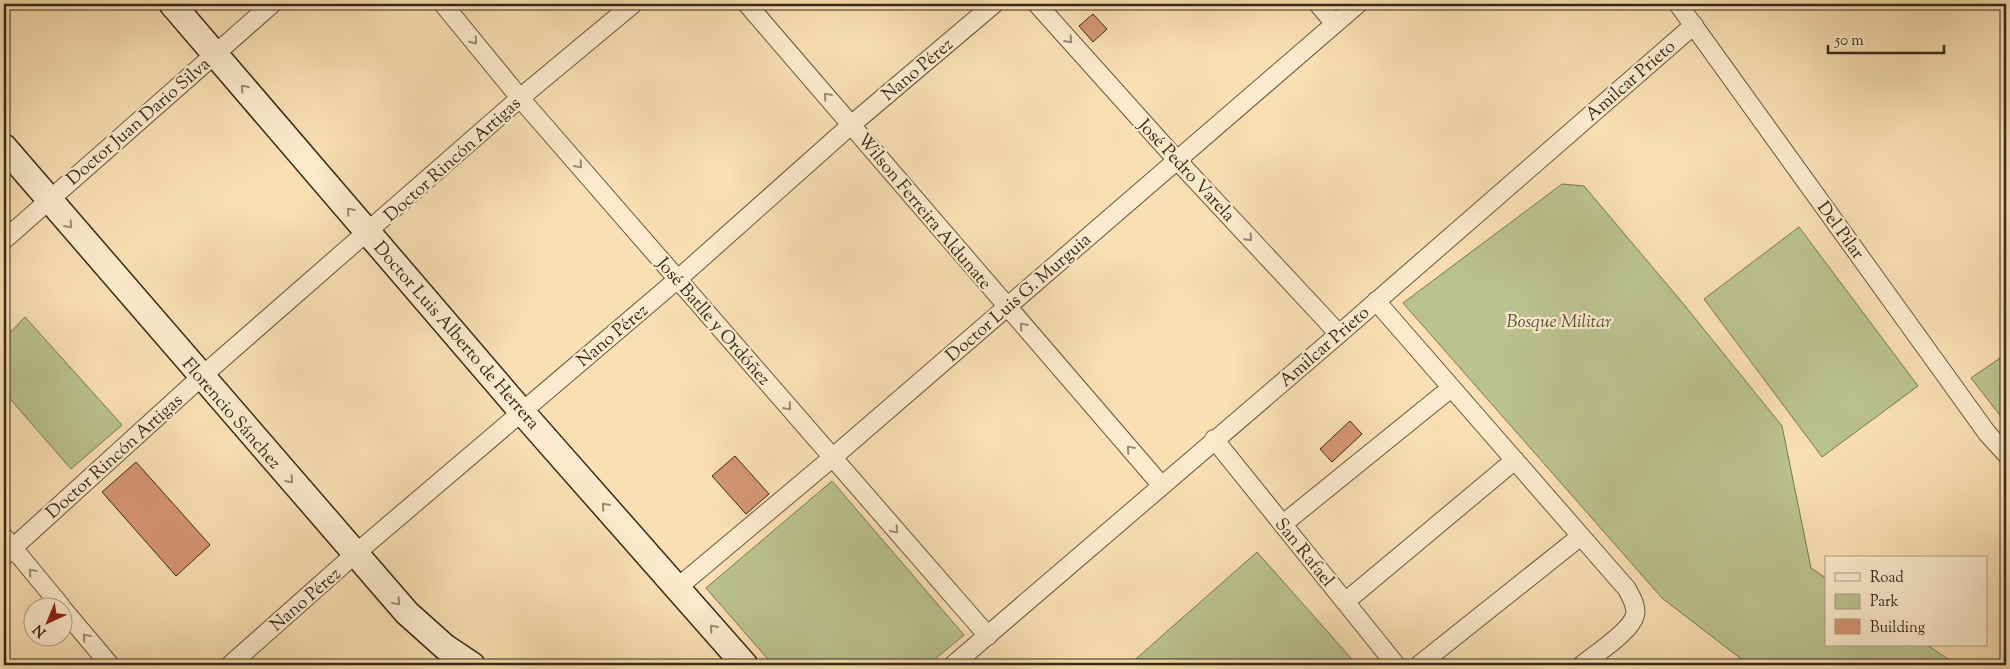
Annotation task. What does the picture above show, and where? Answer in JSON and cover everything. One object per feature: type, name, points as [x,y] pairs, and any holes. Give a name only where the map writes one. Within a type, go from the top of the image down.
[{"type":"street","name":"Doctor Luis Alberto de Herrera","points":[[172,4],[522,412],[745,665]]},
{"type":"street","name":"Doctor Juan Dario Silva","points":[[4,240],[272,4]]},
{"type":"street","name":"José Batlle y Ordóñez","points":[[443,4],[520,98],[988,636]]},
{"type":"street","name":"Doctor Rincón Artigas","points":[[7,547],[520,98],[633,4]]},
{"type":"street","name":"Wilson Ferreira Aldunate","points":[[747,4],[1162,486]]},
{"type":"street","name":"Nano Pérez","points":[[230,665],[355,554],[678,279],[852,125],[994,4]]},
{"type":"street","name":"José Pedro Varela","points":[[1037,4],[1176,159],[1339,334]]},
{"type":"street","points":[[1318,4],[1335,24]]},
{"type":"street","name":"Doctor Luis G. Murguia","points":[[677,588],[832,458],[1176,159],[1358,4]]},
{"type":"street","name":"Del Pilar","points":[[1678,4],[1987,433],[2006,454]]},
{"type":"street","name":"Amilcar Prieto","points":[[953,665],[1214,439],[1339,334],[1694,25]]},
{"type":"street","name":"Florencio Sánchez","points":[[4,147],[407,613],[445,647],[472,665]]},
{"type":"street","points":[[1376,301],[1627,589],[1634,604],[1635,615],[1626,630],[1582,665]]},
{"type":"street","points":[[1283,524],[1451,388]]},
{"type":"street","name":"San Rafael","points":[[1214,439],[1396,665]]},
{"type":"street","points":[[1345,602],[1515,460]]},
{"type":"street","points":[[1419,665],[1581,536]]},
{"type":"street","points":[[7,547],[52,596]]},
{"type":"street","points":[[72,619],[110,665]]},
{"type":"green space","name":"Bosque Militar","points":[[1562,184],[1584,186],[1681,301],[1782,426],[1811,568],[1825,577],[1825,646],[1928,646],[1957,665],[1749,665],[1662,598],[1403,303]]},
{"type":"green space","points":[[1799,227],[1918,386],[1822,457],[1704,299]]},
{"type":"green space","points":[[25,317],[122,425],[71,469],[4,392],[4,339]]},
{"type":"green space","points":[[2006,354],[2006,423],[1971,378]]},
{"type":"green space","points":[[832,481],[964,635],[928,665],[773,665],[706,588]]},
{"type":"green space","points":[[1257,552],[1357,665],[1129,665]]},
{"type":"building","points":[[1093,14],[1107,29],[1093,42],[1079,26]]},
{"type":"building","points":[[1350,421],[1362,434],[1332,462],[1320,449]]},
{"type":"building","points":[[735,456],[769,494],[746,514],[712,476]]},
{"type":"building","points":[[136,462],[210,545],[176,576],[102,492]]}]
